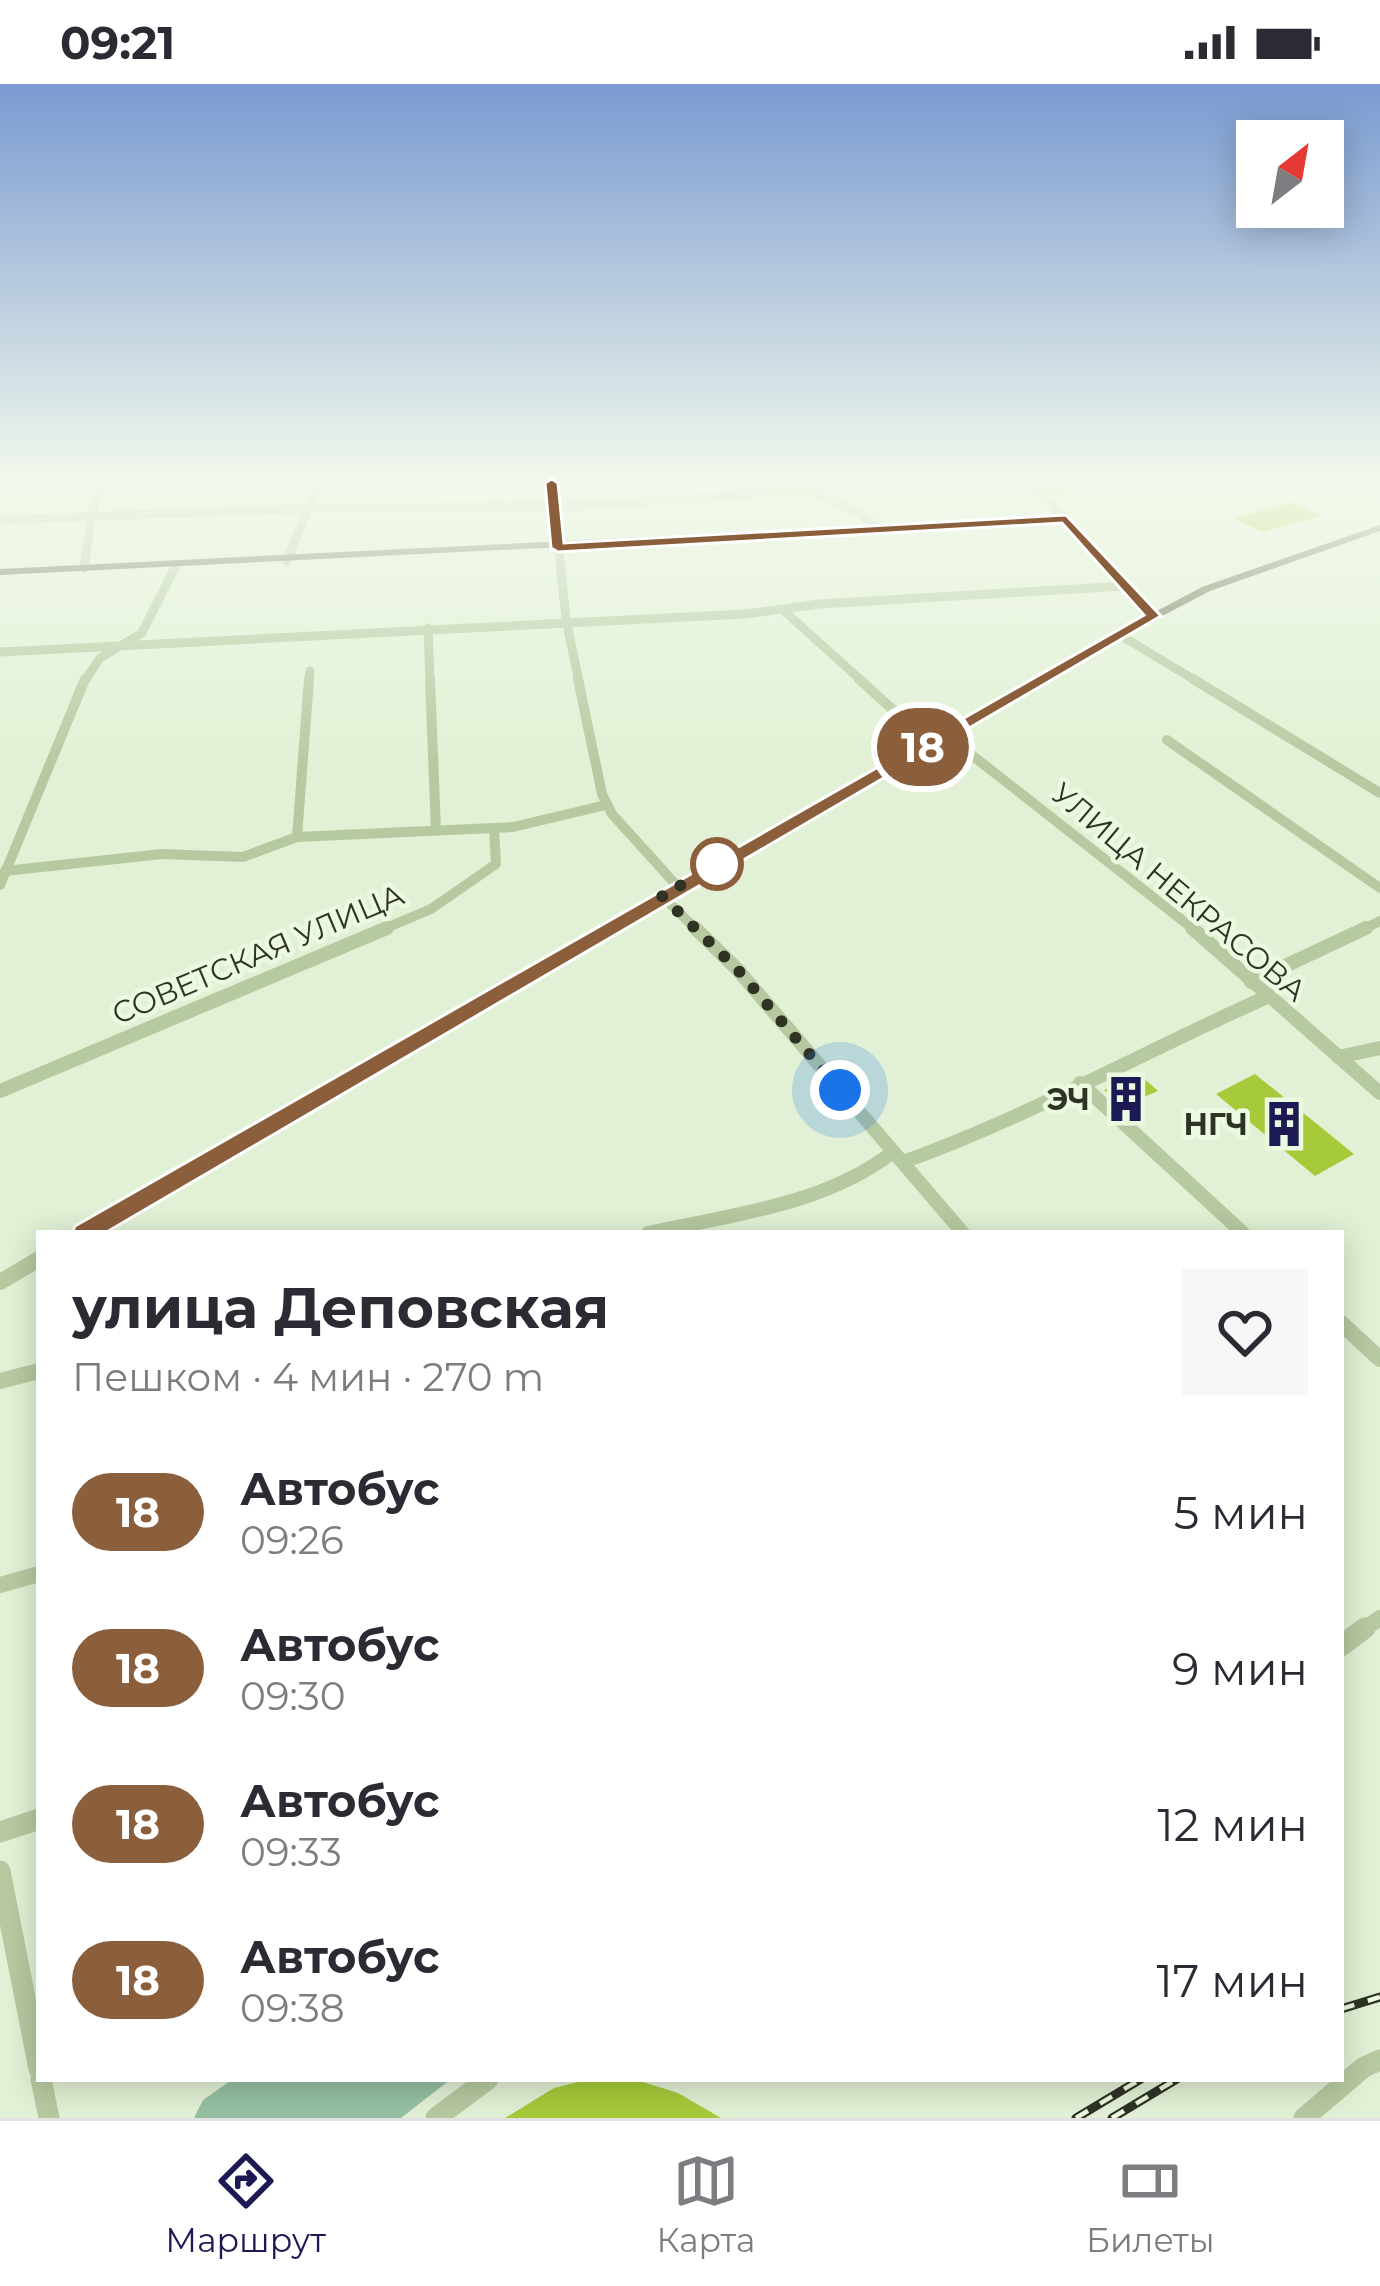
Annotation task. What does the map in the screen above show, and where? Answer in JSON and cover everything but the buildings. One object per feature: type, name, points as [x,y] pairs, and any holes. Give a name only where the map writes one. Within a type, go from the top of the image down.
[{"type":"main road","points":[[1118,578],[1153,616]]},
{"type":"main road","points":[[1120,635],[1233,578]]},
{"type":"street","points":[[170,578],[142,633],[88,670],[6,850],[2,878],[162,854],[243,857],[297,837],[494,829],[606,805]]},
{"type":"street","points":[[561,578],[606,805],[678,886]]},
{"type":"street","points":[[0,652],[1125,586]]},
{"type":"street","name":"УЛИЦА НЕКРАСОВА","points":[[782,609],[892,709],[942,736],[1069,829],[1380,1093]]},
{"type":"street","points":[[428,628],[436,830]]},
{"type":"street","points":[[89,1230],[1120,635],[1380,793]]},
{"type":"street","points":[[297,837],[310,671]]},
{"type":"street","points":[[1167,740],[1380,887]]},
{"type":"street","name":"СОВЕТСКАЯ УЛИЦА","points":[[0,1091],[440,905],[496,864],[494,829]]},
{"type":"street","points":[[662,896],[737,969],[960,1230]]},
{"type":"street","points":[[1251,982],[1380,921]]},
{"type":"street","points":[[661,1230],[764,1206],[866,1173],[898,1157],[980,1134],[1267,997]]},
{"type":"street","points":[[1338,1057],[1380,1048]]},
{"type":"street","points":[[1081,1083],[1240,1230]]},
{"type":"street","points":[[0,1282],[36,1261]]},
{"type":"street","points":[[1344,1326],[1380,1359]]},
{"type":"street","points":[[0,1381],[36,1372]]},
{"type":"street","points":[[0,1585],[36,1575]]},
{"type":"street","points":[[1344,1644],[1380,1618]]},
{"type":"street","points":[[0,1832],[36,1821]]},
{"type":"street","points":[[0,1871],[36,2053]]},
{"type":"street","points":[[1304,2118],[1364,2067],[1380,2060]]},
{"type":"street","points":[[42,2082],[49,2118]]},
{"type":"street","points":[[436,2118],[484,2082]]},
{"type":"green space","points":[[229,2082],[447,2082],[401,2118],[194,2118],[203,2100]]},
{"type":"railway","points":[[1344,2008],[1380,1997]]},
{"type":"railway","points":[[1076,2118],[1136,2082]]},
{"type":"railway","points":[[1112,2118],[1172,2082]]},
{"type":"bus line","name":"18","points":[[89,1230],[1153,616],[1119,578]]},
{"type":"place","name":"ЭЧ","points":[[1126,1099]]},
{"type":"place","name":"НГЧ","points":[[1284,1124]]},
{"type":"route","points":[[717,864],[727,859],[662,896],[737,969],[840,1090]]}]
